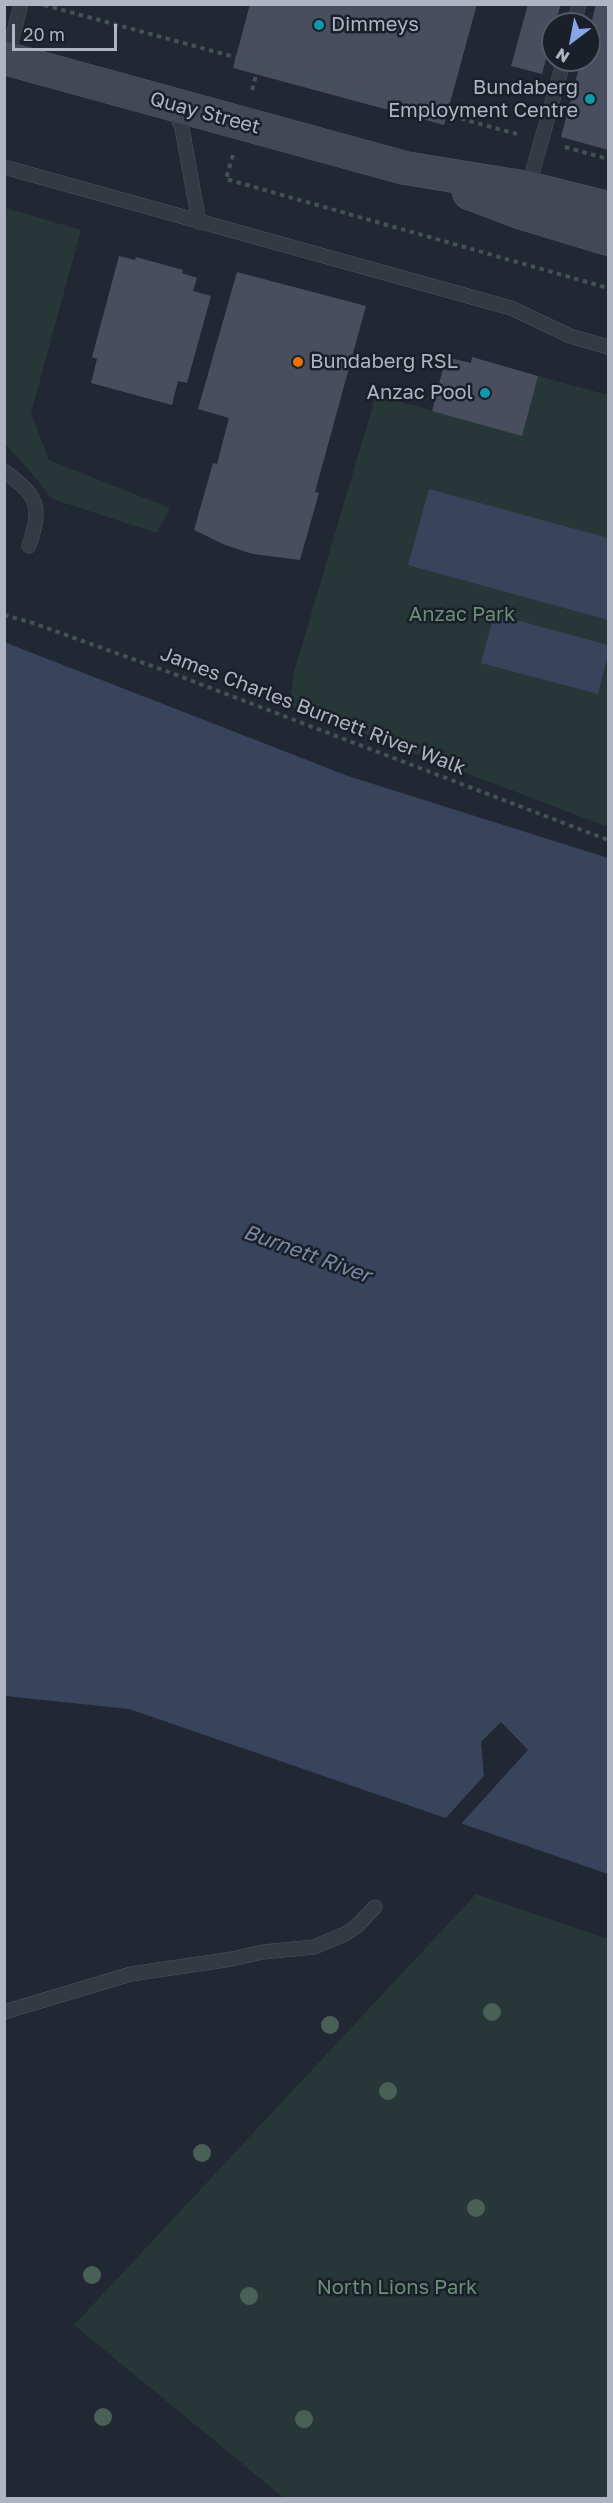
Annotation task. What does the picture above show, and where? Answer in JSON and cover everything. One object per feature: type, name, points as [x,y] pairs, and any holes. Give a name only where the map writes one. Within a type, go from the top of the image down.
[{"type":"main road","name":"Quay Street","points":[[6,58],[405,168],[522,213],[609,240]]},
{"type":"main road","name":"Quay Street","points":[[405,168],[528,188],[609,208]]},
{"type":"lane","points":[[6,58],[21,4]]},
{"type":"lane","points":[[528,188],[561,72]]},
{"type":"lane","points":[[151,98],[165,106],[179,120],[199,222]]},
{"type":"lane","points":[[4,167],[511,308],[570,336],[609,347]]},
{"type":"lane","points":[[4,471],[27,490],[37,509],[37,523],[29,546]]},
{"type":"lane","points":[[4,2012],[131,1974],[264,1952],[314,1947],[345,1934],[357,1926],[375,1907]]},
{"type":"path","points":[[43,4],[609,159]]},
{"type":"path","points":[[250,97],[260,64]]},
{"type":"path","points":[[234,151],[226,179],[609,288]]},
{"type":"path","name":"James Charles Burnett River Walk","points":[[4,615],[33,623],[174,674],[609,840]]},
{"type":"green space","points":[[5,208],[81,230],[31,413],[49,460],[170,508],[157,533],[52,499],[5,444]]},
{"type":"green space","name":"Anzac Park","points":[[538,376],[608,395],[608,827],[290,706],[294,672],[376,395],[521,435]]},
{"type":"green space","name":"North Lions Park","points":[[476,1894],[608,1939],[608,2498],[284,2498],[74,2325]]},
{"type":"water","points":[[429,489],[608,538],[608,620],[408,565]]},
{"type":"water","points":[[494,614],[608,645],[608,655],[598,694],[481,663]]},
{"type":"water","name":"Burnett River","points":[[4,642],[348,776],[608,858],[608,1874],[129,1709],[5,1696]]},
{"type":"pier","points":[[501,1722],[528,1750],[459,1826],[443,1821],[484,1776],[481,1742]]},
{"type":"building","points":[[250,4],[477,4],[444,125],[233,68]]},
{"type":"building","points":[[528,4],[561,4],[559,12],[541,12],[542,74],[511,66]]},
{"type":"building","name":"Bundaberg Employment Centre","points":[[596,4],[608,4],[608,150],[561,137],[578,72],[601,72],[601,12],[594,12]]},
{"type":"building","points":[[119,256],[135,260],[136,257],[183,270],[182,273],[197,278],[193,291],[211,296],[187,383],[178,381],[172,405],[91,383],[97,359],[92,357]]},
{"type":"building","name":"Bundaberg RSL","points":[[237,272],[366,306],[315,492],[319,493],[300,560],[253,554],[225,545],[194,530],[213,463],[217,464],[229,418],[198,409]]},
{"type":"building","name":"Anzac Pool","points":[[446,357],[471,363],[472,357],[538,376],[522,436],[432,411]]},
{"type":"place","name":"Dimmeys","points":[[319,25]]},
{"type":"place","name":"Bundaberg Employment Centre","points":[[590,99]]},
{"type":"place","name":"Bundaberg RSL","points":[[298,362]]},
{"type":"place","name":"Anzac Pool","points":[[485,393]]}]
